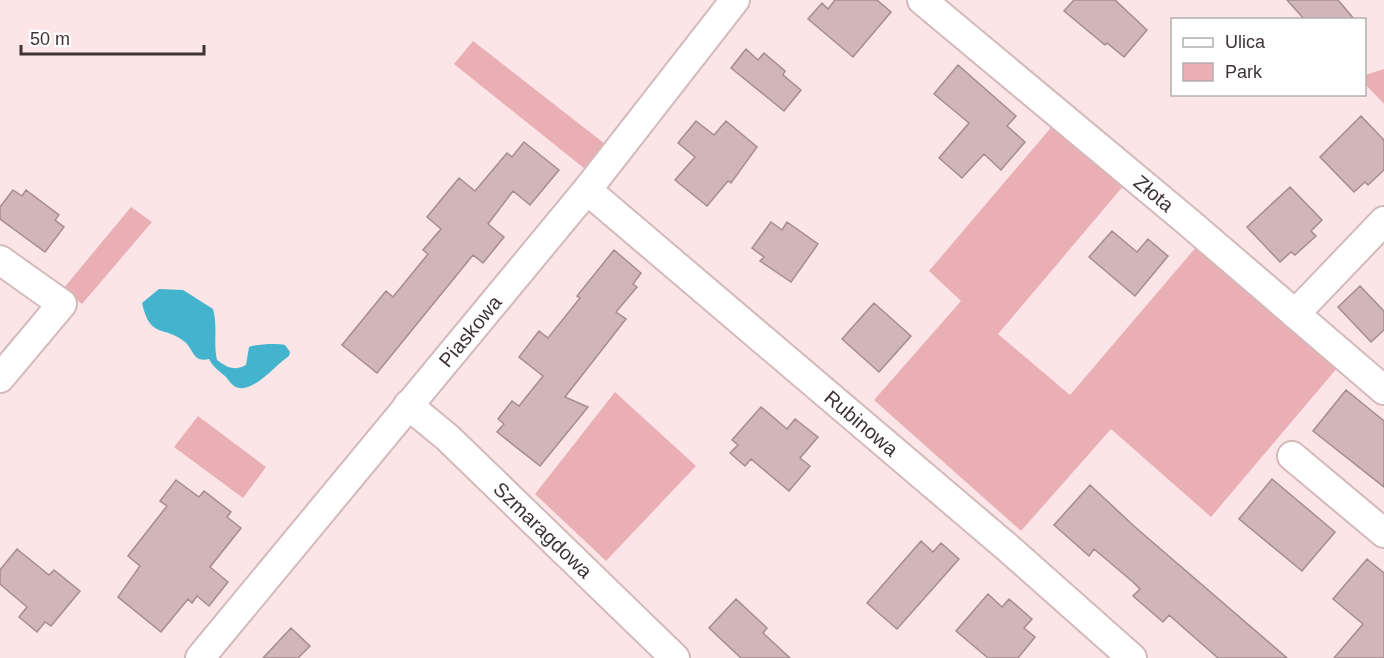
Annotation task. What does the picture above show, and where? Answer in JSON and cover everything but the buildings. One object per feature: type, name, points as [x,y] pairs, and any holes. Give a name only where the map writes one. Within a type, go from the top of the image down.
[{"type":"street","name":"Piaskowa","points":[[200,658],[587,190],[735,0]]},
{"type":"street","name":"Złota","points":[[922,0],[1384,390]]},
{"type":"street","name":"Rubinowa","points":[[587,190],[1008,548],[1132,658]]},
{"type":"street","points":[[1295,314],[1384,222]]},
{"type":"street","points":[[0,260],[62,304],[0,378]]},
{"type":"street","name":"Szmaragdowa","points":[[408,405],[448,438],[675,658]]},
{"type":"street","points":[[1292,456],[1384,533]]},
{"type":"green space","points":[[473,41],[605,144],[585,169],[454,64]]},
{"type":"green space","points":[[1384,69],[1384,104],[1366,85],[1366,75]]},
{"type":"green space","points":[[1054,124],[1125,184],[998,334],[1070,395],[1197,246],[1338,367],[1211,517],[1111,429],[1021,531],[874,400],[961,301],[929,271]]},
{"type":"green space","points":[[131,207],[152,222],[82,304],[63,289]]},
{"type":"green space","points":[[615,392],[696,466],[606,561],[535,494]]},
{"type":"green space","points":[[198,416],[266,467],[243,498],[174,447]]},
{"type":"water","points":[[159,289],[183,290],[213,309],[217,360],[224,365],[234,368],[246,365],[249,347],[256,345],[285,345],[290,352],[289,356],[263,378],[248,387],[234,386],[209,359],[200,359],[185,342],[159,330],[149,322],[142,303]]}]
